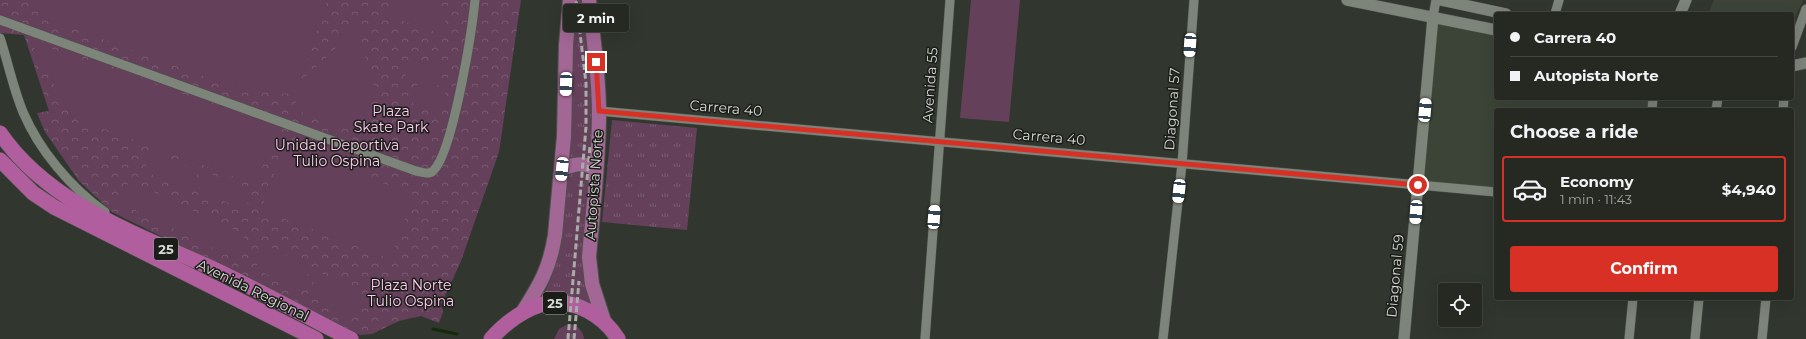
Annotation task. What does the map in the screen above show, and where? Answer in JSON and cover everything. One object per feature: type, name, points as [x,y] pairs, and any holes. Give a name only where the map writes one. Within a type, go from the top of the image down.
[{"type":"highway","name":"Avenida Regional","points":[[0,133],[22,161],[45,182],[66,196],[139,236],[217,271],[351,339]]},
{"type":"highway","name":"Avenida Regional","points":[[0,160],[33,193],[54,207],[316,339]]},
{"type":"highway","name":"25","points":[[491,339],[510,321],[522,313],[547,303],[565,304],[584,309],[604,321],[618,339]]},
{"type":"main road","points":[[522,313],[544,278],[550,263],[555,235],[562,169],[570,0]]},
{"type":"main road","name":"Autopista Norte","points":[[590,0],[598,77],[599,111],[596,170],[588,257],[589,270],[604,321]]},
{"type":"main road","points":[[562,169],[579,164],[592,167],[596,170]]},
{"type":"street","points":[[0,20],[416,171],[428,173],[434,171],[441,158],[454,118],[468,52],[475,0]]},
{"type":"street","name":"Avenida 55","points":[[925,339],[950,0]]},
{"type":"street","name":"Diagonal 57","points":[[1164,339],[1182,164],[1194,0]]},
{"type":"street","points":[[1347,0],[1494,30]]},
{"type":"street","name":"Diagonal 59","points":[[1404,339],[1433,17],[1436,0]]},
{"type":"street","points":[[1441,0],[1497,12]]},
{"type":"street","points":[[1556,12],[1559,0]]},
{"type":"street","points":[[1681,12],[1686,0]]},
{"type":"street","points":[[1794,42],[1806,9]]},
{"type":"street","points":[[0,38],[22,111],[52,161],[76,189],[93,204],[139,236]]},
{"type":"street","name":"Carrera 40","points":[[599,111],[1494,192]]},
{"type":"street","points":[[1629,339],[1633,300]]},
{"type":"street","points":[[1695,339],[1699,300]]},
{"type":"street","points":[[1762,339],[1766,300]]},
{"type":"shaded area","points":[[1714,0],[1803,0],[1794,20],[1794,12],[1709,12]]},
{"type":"shaded area","points":[[1433,17],[1494,30],[1494,100],[1653,100],[1652,108],[1494,108],[1494,192],[1419,185]]},
{"type":"green space","name":"Unidad Deportiva Tulio Ospina","points":[[0,0],[521,0],[499,152],[461,261],[441,305],[443,312],[439,323],[421,316],[399,321],[372,334],[360,335],[112,212],[79,181],[45,132],[37,113],[49,111],[24,35],[0,33]]},
{"type":"green space","points":[[39,0],[327,0],[296,95],[261,90],[250,93],[47,19]]},
{"type":"green space","points":[[397,0],[422,0],[449,9],[441,34],[391,17]]},
{"type":"green space","points":[[575,0],[587,0],[595,108],[591,186],[599,311],[573,299],[544,293],[550,281],[558,257],[564,218],[568,168]]},
{"type":"green space","points":[[971,0],[1020,0],[1009,122],[960,118]]},
{"type":"green space","points":[[356,25],[376,94],[359,134],[294,109],[306,76],[330,54]]},
{"type":"green space","points":[[31,42],[279,127],[255,184],[72,117]]},
{"type":"green space","points":[[412,58],[443,68],[437,87],[431,86],[446,91],[438,112],[411,102],[418,81],[405,77]]},
{"type":"green space","points":[[612,120],[697,128],[687,230],[602,222]]},
{"type":"green space","points":[[285,146],[414,195],[390,259],[261,210]]},
{"type":"green space","points":[[151,152],[199,170],[192,190],[144,172]]},
{"type":"green space","points":[[203,171],[253,190],[245,209],[196,190]]},
{"type":"green space","points":[[130,180],[146,188],[135,210],[119,202]]},
{"type":"green space","points":[[147,189],[245,235],[235,258],[136,211]]},
{"type":"green space","points":[[267,245],[311,268],[299,291],[255,268]]},
{"type":"green space","points":[[319,272],[365,295],[353,319],[307,295]]},
{"type":"green space","points":[[568,324],[579,328],[584,339],[554,339],[559,329]]},
{"type":"waterway","points":[[433,329],[457,334]]},
{"type":"railway","points":[[568,339],[586,127],[586,83],[576,0]]},
{"type":"railway","points":[[587,180],[590,146]]},
{"type":"railway","points":[[574,339],[579,281]]},
{"type":"route","points":[[596,62],[599,111],[1418,185]]},
{"type":"park label","name":"Plaza Skate Park","points":[[391,120]]},
{"type":"park label","name":"Plaza Norte Tulio Ospina","points":[[411,294]]}]
